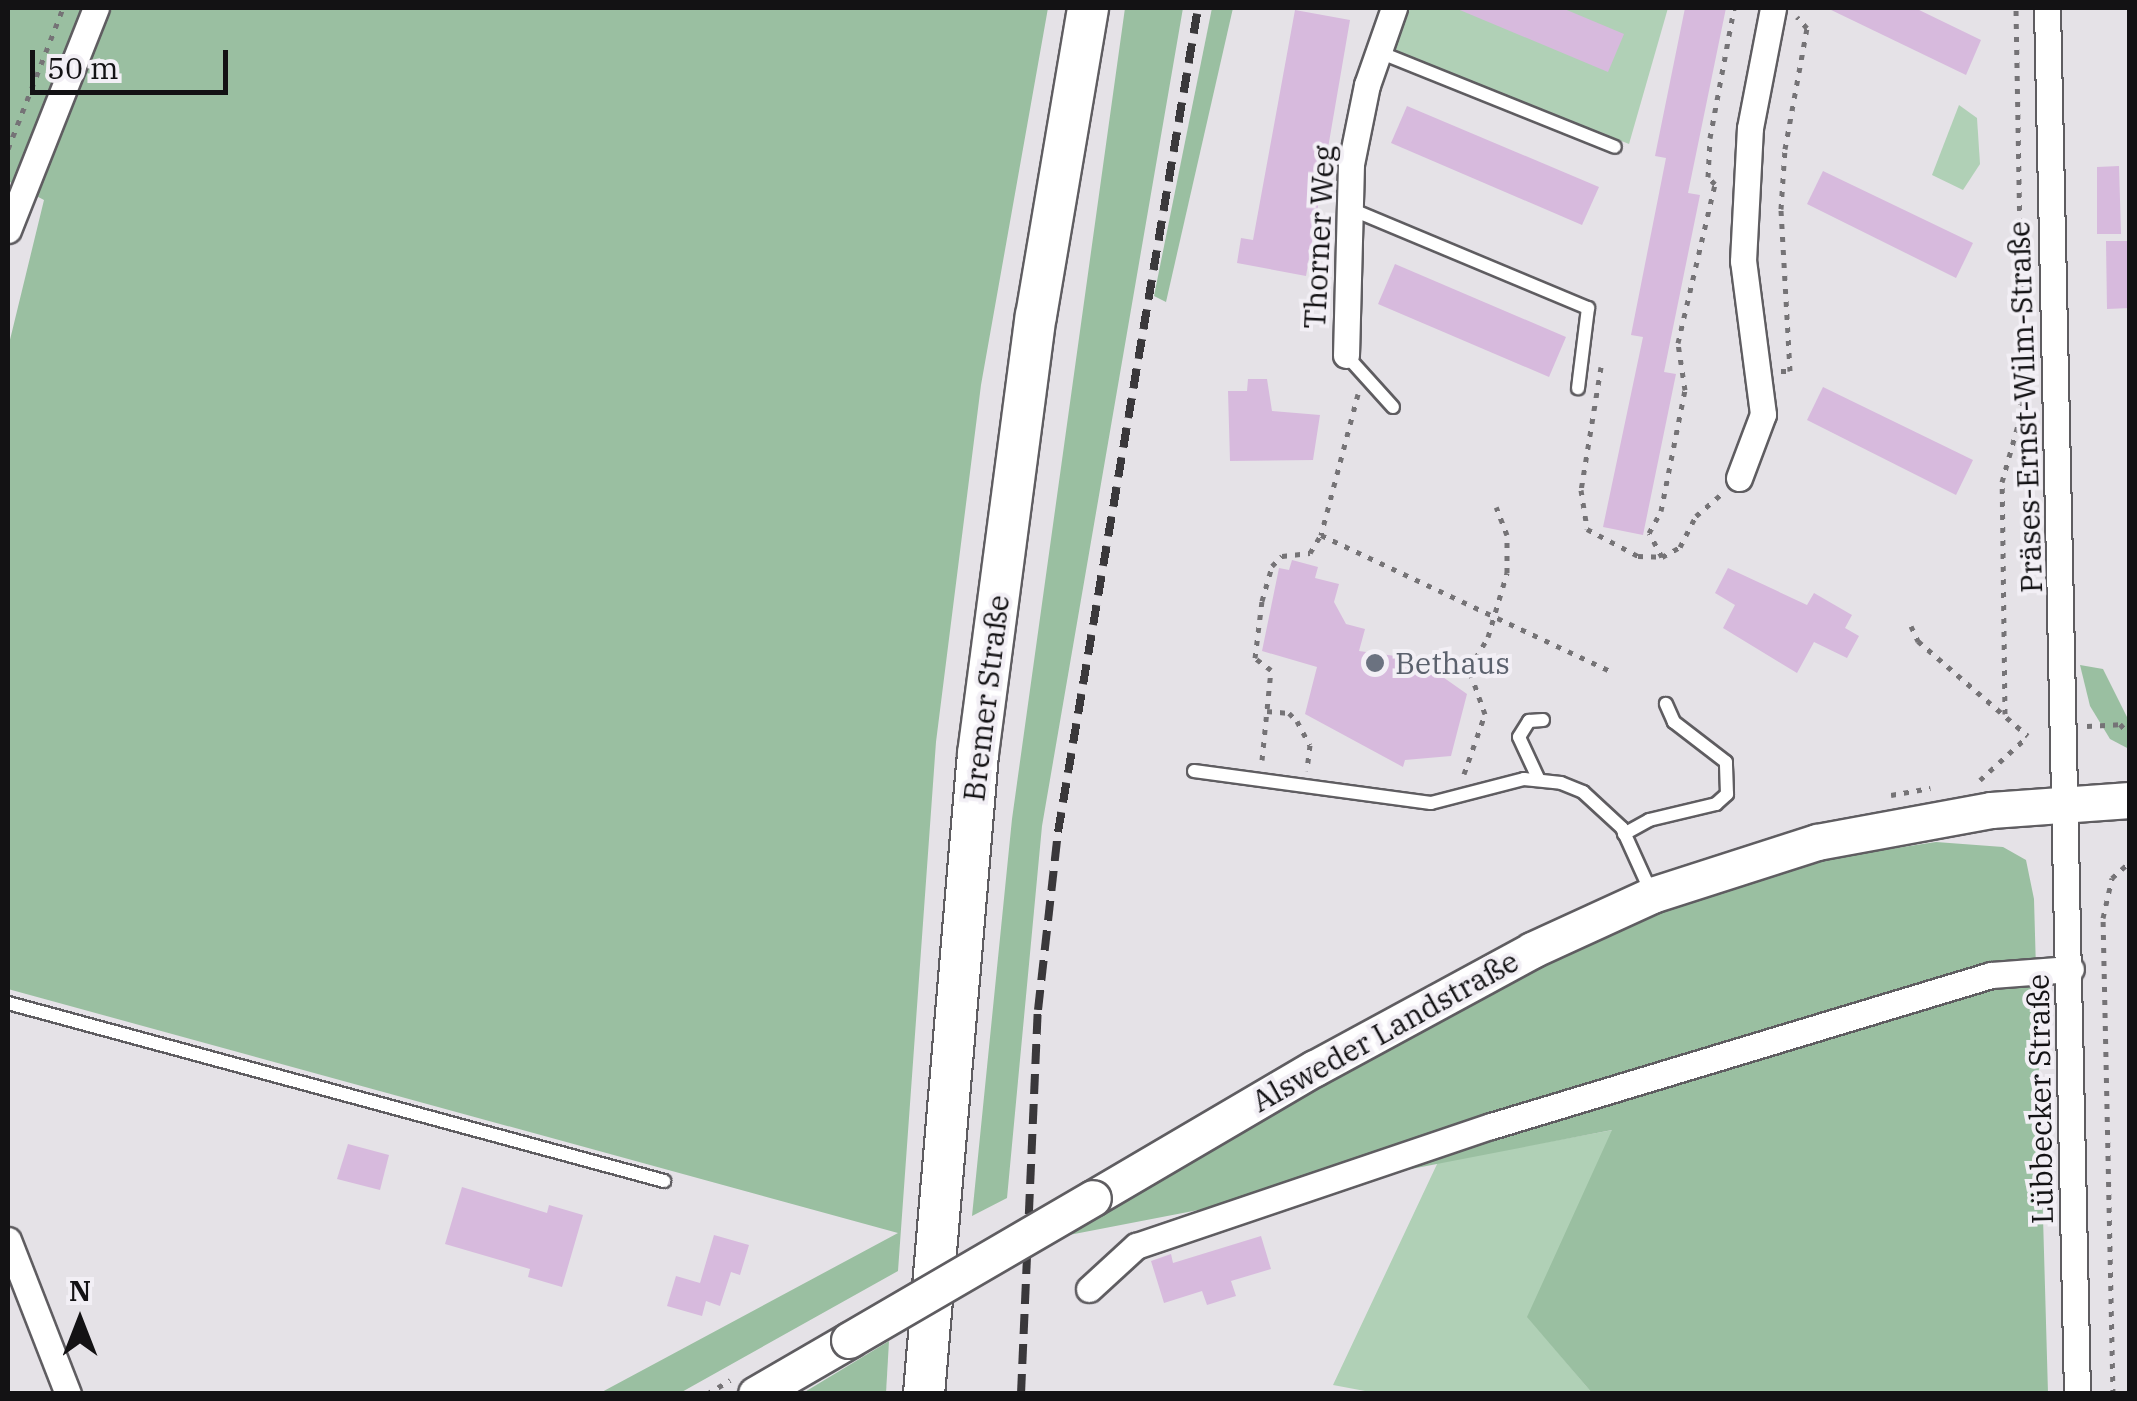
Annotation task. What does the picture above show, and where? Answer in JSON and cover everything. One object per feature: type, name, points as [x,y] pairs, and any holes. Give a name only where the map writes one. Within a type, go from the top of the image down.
[{"type":"main road","name":"Bremer Straße","points":[[924,1394],[978,754],[1036,316],[1088,8]]},
{"type":"main road","name":"Alsweder Landstraße","points":[[756,1394],[1314,1068],[1532,950],[1652,895],[1817,842],[1991,810],[2130,800]]},
{"type":"street","points":[[8,230],[96,8]]},
{"type":"street","name":"Thorner Weg","points":[[1354,363],[1348,208],[1351,164],[1394,8]]},
{"type":"street","points":[[1739,478],[1763,414],[1743,261],[1750,128],[1773,8]]},
{"type":"street","name":"Präses-Ernst-Wilm-Straße","points":[[2047,8],[2066,804]]},
{"type":"street","name":"Lübbecker Straße","points":[[2066,804],[2077,1394]]},
{"type":"street","points":[[1089,1288],[1136,1246],[1491,1126],[1991,975],[2070,969]]},
{"type":"street","points":[[8,1240],[68,1394]]},
{"type":"lane","points":[[1379,52],[1615,147]]},
{"type":"lane","points":[[1348,208],[1588,308],[1578,388]]},
{"type":"lane","points":[[1354,363],[1393,407]]},
{"type":"lane","points":[[1624,834],[1649,820],[1716,804],[1727,794],[1726,762],[1674,722],[1666,704]]},
{"type":"lane","points":[[1538,778],[1519,737],[1529,720],[1543,720]]},
{"type":"lane","points":[[1194,771],[1431,803],[1538,778],[1583,792],[1624,834],[1652,895]]},
{"type":"lane","points":[[8,1003],[664,1181]]},
{"type":"path","points":[[8,149],[63,8]]},
{"type":"path","points":[[1662,557],[1649,533],[1661,511],[1685,390],[1678,343],[1714,184],[1708,177],[1710,138],[1734,8]]},
{"type":"path","points":[[1758,373],[1790,370],[1781,208],[1807,28],[1789,8]]},
{"type":"path","points":[[2005,714],[2002,482],[2020,418],[2022,354],[2016,8]]},
{"type":"path","points":[[1599,354],[1603,382],[1580,509],[1586,529],[1606,545],[1662,557],[1680,547],[1696,516],[1739,478]]},
{"type":"path","points":[[1270,774],[1262,764],[1271,670],[1255,658],[1272,566],[1282,556],[1310,553],[1321,534],[1354,363]]},
{"type":"path","points":[[1476,778],[1460,783],[1485,714],[1468,668],[1484,646],[1507,573],[1507,536],[1496,506]]},
{"type":"path","points":[[1321,534],[1610,671]]},
{"type":"path","points":[[1911,626],[1918,642],[2028,736],[2063,728],[2120,724],[2130,735]]},
{"type":"path","points":[[1268,710],[1289,713],[1310,745],[1306,779]]},
{"type":"path","points":[[1295,777],[1318,780]]},
{"type":"path","points":[[2113,1394],[2104,918],[2112,878],[2130,862]]},
{"type":"green space","points":[[8,8],[1048,8],[981,385],[936,742],[898,1271],[680,1393],[600,1393],[898,1233],[8,989],[8,348],[44,200],[8,181]]},
{"type":"green space","points":[[1125,8],[1183,8],[1042,826],[1007,1198],[972,1216],[1012,819]]},
{"type":"green space","points":[[1212,8],[1233,8],[1166,302],[1154,296]]},
{"type":"green space","points":[[1406,8],[1668,8],[1629,144],[1390,48]]},
{"type":"green space","points":[[1959,105],[1977,118],[1980,164],[1963,190],[1932,175]]},
{"type":"green space","points":[[2080,665],[2103,669],[2129,721],[2129,749],[2110,739],[2090,706]]},
{"type":"green space","points":[[1936,842],[2003,847],[2026,860],[2034,899],[2048,1393],[1592,1393],[1527,1317],[1612,1130],[1069,1235],[1535,957],[1665,899],[1811,861]]},
{"type":"green space","points":[[1613,1130],[1528,1317],[1592,1393],[1381,1394],[1333,1385],[1438,1162]]},
{"type":"green space","points":[[889,1341],[886,1393],[803,1393]]},
{"type":"building","points":[[1455,8],[1562,8],[1624,34],[1608,72]]},
{"type":"building","points":[[1685,8],[1726,8],[1688,193],[1700,195],[1664,372],[1676,374],[1643,535],[1603,527],[1643,337],[1631,335],[1666,158],[1655,156]]},
{"type":"building","points":[[1827,8],[1915,8],[1981,40],[1966,75]]},
{"type":"building","points":[[1295,10],[1350,20],[1306,276],[1237,263],[1241,238],[1253,240]]},
{"type":"building","points":[[1407,106],[1599,187],[1582,225],[1391,143]]},
{"type":"building","points":[[2119,166],[2121,234],[2097,234],[2097,167]]},
{"type":"building","points":[[1823,171],[1973,243],[1956,278],[1807,204]]},
{"type":"building","points":[[2106,241],[2128,241],[2130,308],[2107,309]]},
{"type":"building","points":[[1395,264],[1566,337],[1549,377],[1378,304]]},
{"type":"building","points":[[1248,379],[1267,379],[1272,411],[1320,415],[1313,460],[1230,461],[1228,391],[1247,391]]},
{"type":"building","points":[[1823,387],[1973,460],[1956,495],[1807,420]]},
{"type":"building","name":"Bethaus","points":[[1292,560],[1318,567],[1315,578],[1339,584],[1334,602],[1346,624],[1365,629],[1359,651],[1431,661],[1430,668],[1467,694],[1451,756],[1405,760],[1403,767],[1305,714],[1317,667],[1262,651],[1279,568],[1289,570]]},
{"type":"building","points":[[1728,568],[1807,605],[1814,593],[1852,615],[1845,628],[1859,636],[1847,658],[1814,642],[1797,673],[1723,628],[1735,605],[1715,593]]},
{"type":"building","points":[[348,1144],[389,1155],[380,1190],[337,1179]]},
{"type":"building","points":[[462,1187],[547,1213],[549,1205],[583,1215],[562,1287],[528,1277],[530,1269],[445,1244]]},
{"type":"building","points":[[714,1235],[749,1245],[740,1275],[731,1272],[720,1306],[706,1301],[702,1316],[667,1306],[676,1276],[700,1283]]},
{"type":"building","points":[[1261,1236],[1271,1269],[1231,1281],[1236,1296],[1207,1305],[1202,1291],[1164,1303],[1151,1261],[1171,1254],[1173,1263]]},
{"type":"railway","points":[[1021,1394],[1038,1010],[1058,832],[1198,8]]},
{"type":"place","name":"Bethaus","points":[[1375,663]]}]
